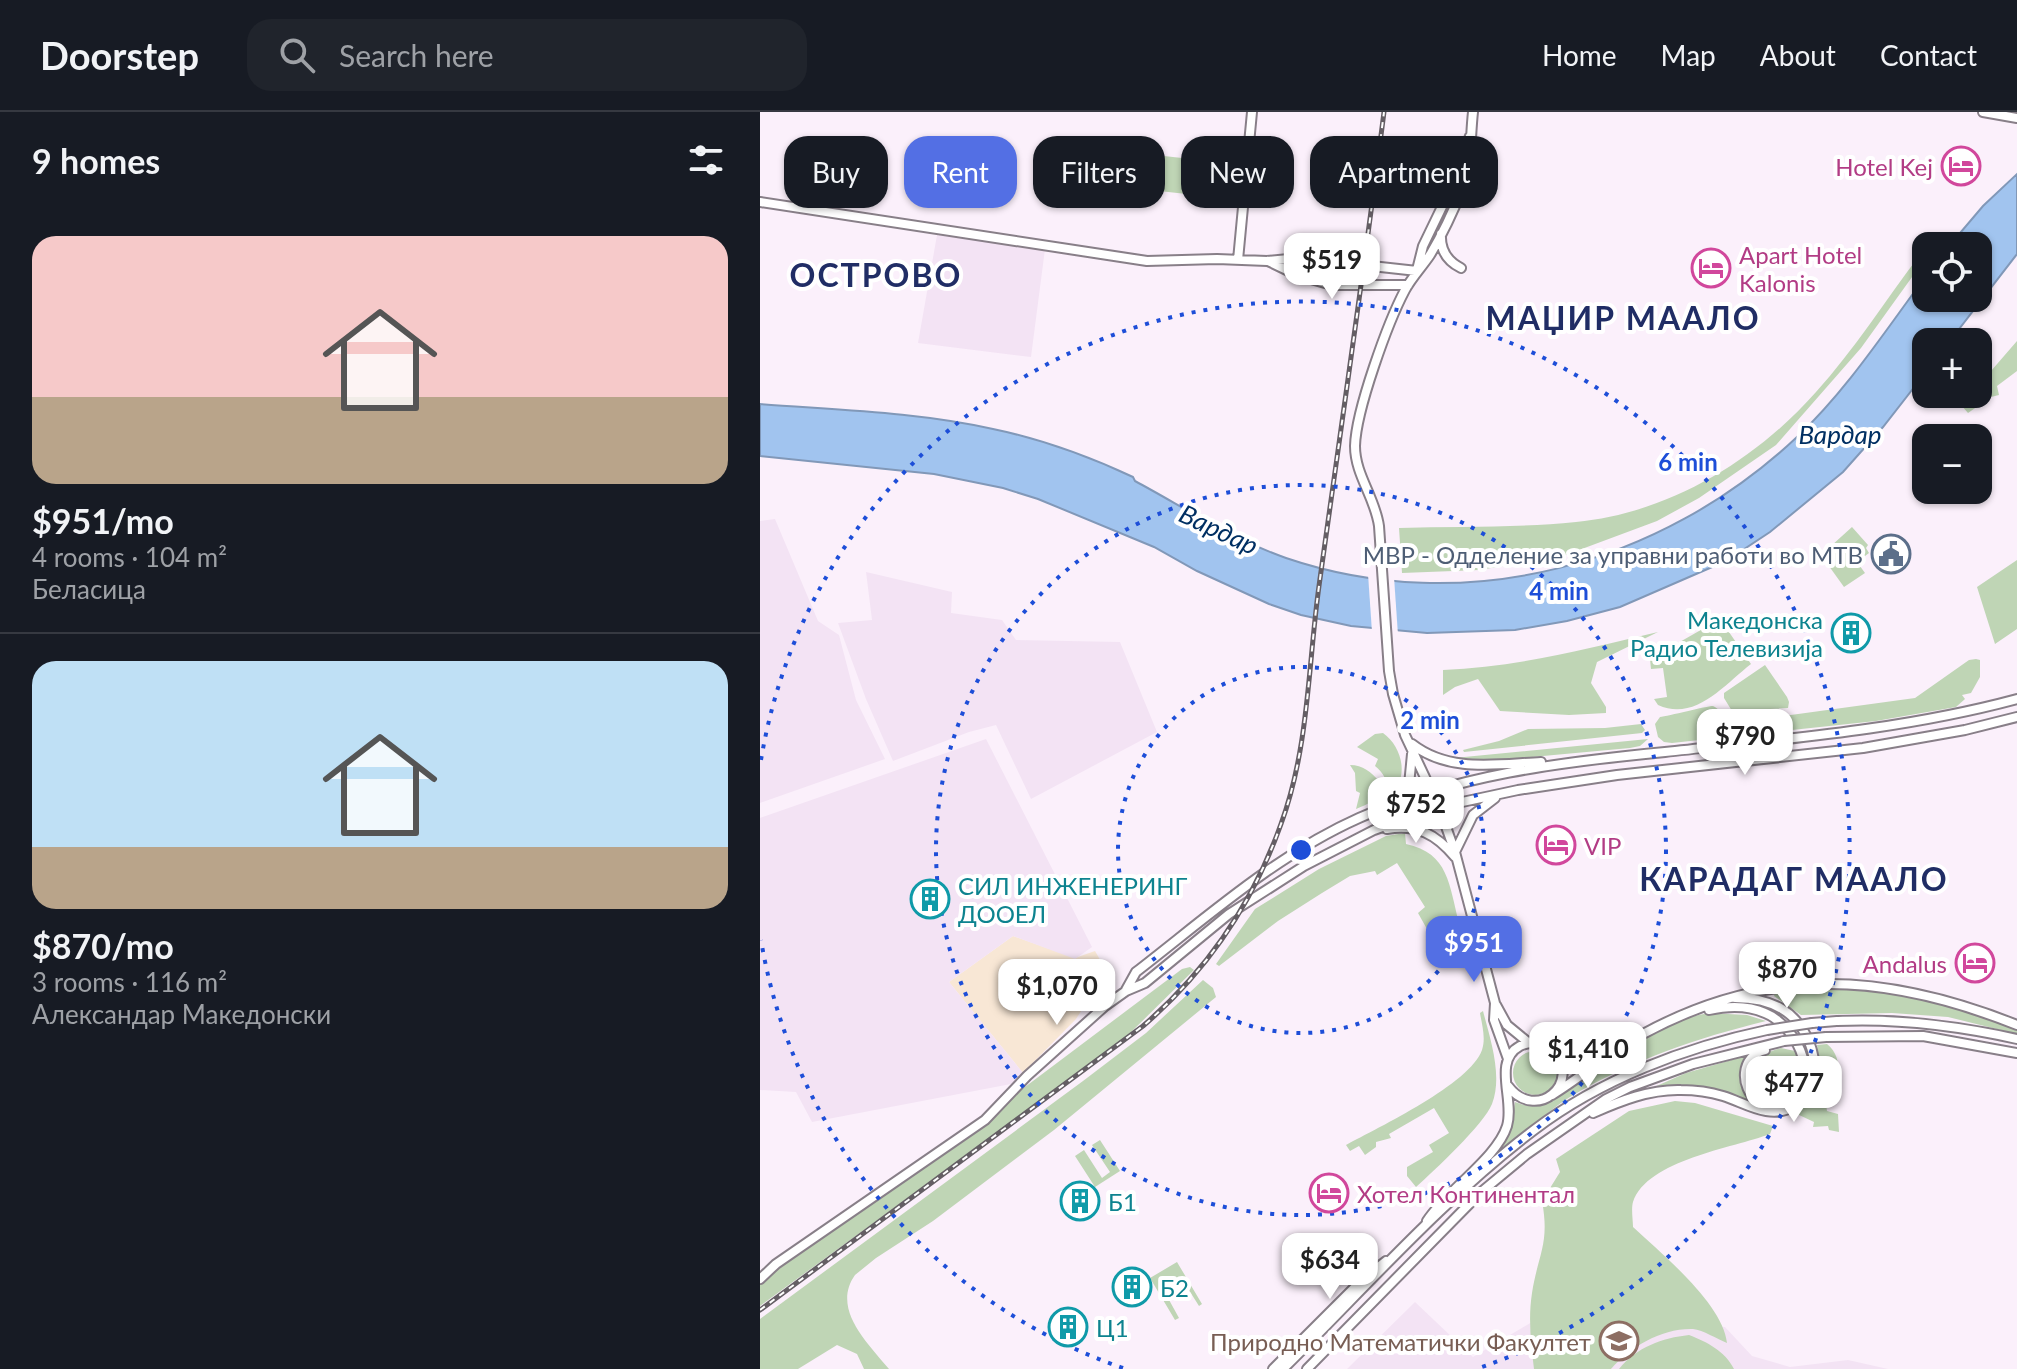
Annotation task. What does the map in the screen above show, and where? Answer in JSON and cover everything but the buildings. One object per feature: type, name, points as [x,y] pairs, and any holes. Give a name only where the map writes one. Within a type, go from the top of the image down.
[{"type":"street","points":[[1238,260],[1252,112]]},
{"type":"street","points":[[1470,136],[1473,112]]},
{"type":"street","points":[[1983,112],[2017,118]]},
{"type":"street","points":[[760,202],[1147,261],[1299,258],[1417,271]]},
{"type":"street","points":[[1417,271],[1421,250],[1441,208]]},
{"type":"street","points":[[1452,208],[1429,257],[1408,285],[1381,349],[1356,435],[1358,471],[1377,514],[1393,694],[1409,742],[1433,792],[1457,856],[1495,1003],[1507,1025],[1529,1043]]},
{"type":"street","points":[[1442,232],[1444,252],[1450,261],[1461,268]]},
{"type":"street","points":[[1267,261],[1297,275],[1332,285],[1408,285]]},
{"type":"street","points":[[1126,991],[1136,972],[1238,892],[1359,818],[1433,792],[1562,763],[1889,727],[1951,716],[2017,699]]},
{"type":"street","points":[[760,1279],[776,1264],[985,1120],[1073,1034],[1126,991],[1145,983],[1229,914],[1277,882],[1374,830],[1439,807],[1518,790],[1617,775],[1863,748],[1965,730],[2017,717]]},
{"type":"street","points":[[1409,742],[1425,754],[1450,763],[1562,763]]},
{"type":"street","points":[[1391,807],[1409,785],[1413,767],[1409,742]]},
{"type":"street","points":[[1457,856],[1470,819],[1481,806],[1495,797],[1518,790]]},
{"type":"street","points":[[1374,830],[1400,827],[1426,832],[1457,856]]},
{"type":"street","points":[[1508,1059],[1520,1046],[1529,1043],[1580,1056],[1627,1042],[1730,997],[1759,989],[1811,983],[1873,986],[1951,1001],[2017,1025]]},
{"type":"street","points":[[1577,1121],[1632,1098],[1665,1090],[1711,1093],[1770,1112],[1785,1110],[1799,1103],[1809,1090],[1815,1068],[1812,1050],[1801,1027],[1791,1015],[1772,1004],[1730,997]]},
{"type":"street","points":[[1424,1228],[1440,1204],[1503,1135],[1509,1115],[1505,1077],[1508,1059],[1494,1020],[1495,1003]]},
{"type":"street","points":[[1692,1012],[1728,1007],[1757,1010],[1773,1017],[1792,1034],[1800,1047],[1804,1064],[1802,1084],[1796,1095],[1786,1103],[1758,1102],[1748,1092],[1744,1080],[1746,1067],[1757,1052],[1784,1041]]},
{"type":"street","points":[[1283,1369],[1490,1165],[1536,1128],[1625,1076],[1732,1037],[1812,1023],[1876,1020],[1919,1022],[1970,1028],[2017,1039]]},
{"type":"street","points":[[1307,1369],[1480,1193],[1527,1154],[1606,1099],[1656,1076],[1784,1041],[1826,1037],[1923,1036],[2017,1053]]},
{"type":"street","points":[[1508,1086],[1523,1099],[1543,1100],[1627,1042]]},
{"type":"street","points":[[1552,1095],[1561,1083],[1563,1069],[1553,1050]]},
{"type":"street","points":[[1273,1369],[1361,1281],[1398,1255]]},
{"type":"shaded area","points":[[937,235],[1045,249],[1031,357],[918,343]]},
{"type":"shaded area","points":[[775,519],[818,621],[839,635],[856,700],[885,759],[760,803],[760,521]]},
{"type":"shaded area","points":[[866,572],[952,592],[951,613],[1002,620],[1016,640],[1120,642],[1157,732],[1031,799],[996,725],[893,761],[838,623],[872,620]]},
{"type":"shaded area","points":[[986,739],[1092,947],[1075,959],[1013,936],[949,982],[1023,1073],[1011,1084],[812,1122],[796,1092],[760,1090],[760,818]]},
{"type":"shaded area","points":[[1013,936],[1075,958],[1095,951],[1103,965],[1102,979],[1076,1019],[1023,1073],[949,982]]},
{"type":"shaded area","name":"Природно Математички Факултет","points":[[1594,1285],[1695,1325],[1725,1327],[1752,1356],[1790,1367],[1848,1360],[1888,1369],[1347,1369],[1415,1302],[1473,1357]]},
{"type":"green space","points":[[1165,156],[1181,158],[1181,193],[1165,192]]},
{"type":"green space","points":[[1912,266],[1912,277],[1861,348],[1776,445],[1699,498],[1657,521],[1563,556],[1479,570],[1402,573],[1399,528],[1532,525],[1611,517],[1644,508],[1708,480],[1766,440],[1792,417],[1856,342]]},
{"type":"green space","points":[[2017,341],[2017,371],[1997,386],[1999,395],[1992,397],[1992,370]]},
{"type":"green space","points":[[1852,527],[1868,545],[1869,553],[1857,562],[1865,573],[1844,587],[1821,555]]},
{"type":"green space","points":[[2017,560],[2017,629],[1995,644],[1977,587]]},
{"type":"green space","points":[[1720,619],[1751,664],[1697,705],[1672,709],[1658,705],[1654,699],[1667,697],[1663,668],[1651,669],[1650,659]]},
{"type":"green space","points":[[1658,632],[1597,662],[1591,683],[1606,707],[1606,713],[1569,715],[1500,711],[1478,679],[1443,695],[1443,670],[1525,661]]},
{"type":"green space","points":[[1969,660],[1980,660],[1980,677],[1971,693],[1962,695],[1965,699],[1956,707],[1876,721],[1672,743],[1658,737],[1655,724],[1660,717],[1710,706],[1717,708],[1729,720],[1768,718],[1915,698]]},
{"type":"green space","points":[[1765,665],[1787,697],[1788,708],[1732,711],[1724,693]]},
{"type":"green space","points":[[1641,724],[1645,730],[1642,733],[1463,750],[1499,741],[1528,729],[1605,728]]},
{"type":"green space","points":[[1383,733],[1396,747],[1402,765],[1399,783],[1387,797],[1386,780],[1375,766],[1378,759],[1357,747],[1375,734]]},
{"type":"green space","points":[[1648,739],[1640,746],[1630,748],[1500,760],[1453,761],[1454,758]]},
{"type":"green space","points":[[1350,765],[1359,766],[1379,781],[1374,800],[1356,809],[1360,793],[1356,791],[1355,773]]},
{"type":"green space","points":[[1405,833],[1406,844],[1431,855],[1445,873],[1459,923],[1432,938],[1418,913],[1425,907],[1397,863],[1377,875],[1375,871],[1350,876],[1278,921],[1219,966],[1216,964],[1255,909],[1319,869],[1386,836]]},
{"type":"green space","points":[[1190,967],[1194,970],[1121,1042],[760,1306],[760,1284],[770,1274],[897,1183],[1182,969]]},
{"type":"green space","points":[[1203,980],[1213,988],[1216,997],[1054,1130],[855,1275],[847,1300],[850,1313],[863,1337],[889,1369],[864,1369],[857,1354],[837,1345],[798,1369],[760,1369],[760,1319],[1146,1033]]},
{"type":"green space","points":[[1853,987],[1916,998],[1956,1009],[2017,1028],[2017,1034],[1948,1017],[1892,1013],[1801,1015],[1774,996],[1776,990]]},
{"type":"green space","points":[[1483,1011],[1494,1057],[1495,1093],[1487,1113],[1458,1147],[1416,1187],[1407,1176],[1407,1167],[1433,1152],[1429,1145],[1449,1133],[1434,1108],[1389,1134],[1391,1138],[1376,1142],[1376,1147],[1365,1155],[1359,1146],[1350,1151],[1346,1145],[1422,1104],[1474,1063],[1483,1045],[1480,1013]]},
{"type":"green space","points":[[1709,1013],[1747,1015],[1766,1021],[1690,1043],[1617,1072],[1570,1097],[1501,1148],[1510,1133],[1515,1102],[1530,1106],[1546,1104],[1642,1038],[1675,1022]]},
{"type":"green space","points":[[1827,1044],[1837,1059],[1838,1088],[1824,1090],[1827,1111],[1838,1114],[1839,1132],[1829,1130],[1828,1126],[1813,1127],[1814,1122],[1797,1114],[1796,1109],[1815,1080],[1817,1045]]},
{"type":"green space","points":[[1781,1048],[1795,1051],[1799,1074],[1794,1091],[1779,1099],[1755,1097],[1746,1079],[1752,1066],[1762,1055]]},
{"type":"green space","points":[[1535,1051],[1550,1058],[1557,1073],[1550,1088],[1535,1095],[1520,1088],[1513,1073],[1520,1058]]},
{"type":"green space","points":[[1749,1055],[1742,1079],[1744,1090],[1752,1102],[1690,1085],[1652,1088],[1686,1073]]},
{"type":"green space","points":[[1675,1101],[1695,1103],[1773,1126],[1770,1134],[1673,1166],[1641,1188],[1633,1202],[1633,1227],[1703,1296],[1715,1312],[1727,1343],[1697,1330],[1681,1330],[1648,1340],[1627,1353],[1611,1369],[1534,1369],[1531,1303],[1544,1239],[1542,1201],[1560,1172],[1556,1159],[1629,1111]]},
{"type":"green space","points":[[1100,1140],[1120,1171],[1095,1187],[1075,1156],[1084,1150],[1102,1178],[1110,1172],[1092,1145]]},
{"type":"green space","points":[[1177,1262],[1202,1304],[1199,1306],[1187,1287],[1168,1298],[1179,1318],[1175,1320],[1150,1278]]},
{"type":"green space","points":[[1689,1335],[1715,1348],[1734,1369],[1619,1369],[1651,1345]]},
{"type":"water","name":"Вардар","points":[[2017,174],[2017,254],[1992,286],[1992,232],[1961,232]]},
{"type":"water","name":"Вардар","points":[[1912,295],[1912,312],[1972,312],[1960,328],[1912,328],[1912,390],[1843,472],[1770,532],[1726,561],[1620,607],[1515,630],[1427,633],[1351,626],[1301,615],[1197,571],[1154,547],[1038,499],[1003,488],[934,474],[760,456],[760,404],[877,412],[964,423],[1011,433],[1082,455],[1133,477],[1135,481],[1209,522],[1286,558],[1354,576],[1422,583],[1490,580],[1558,568],[1623,548],[1685,518],[1743,481],[1797,437],[1865,360]]},
{"type":"pier","points":[[1368,574],[1394,577],[1398,635],[1372,632]]},
{"type":"railway","points":[[760,1310],[1143,1026],[1207,959],[1226,934],[1257,881],[1281,824],[1302,736],[1319,586],[1384,112]]},
{"type":"place","name":"Hotel Kej","points":[[1961,166]]},
{"type":"place","name":"Apart Hotel Kalonis","points":[[1711,268]]},
{"type":"place","name":"МВР - Одделение за управни работи во МТВ","points":[[1891,554]]},
{"type":"place","name":"Македонска Радио Телевизија","points":[[1851,633]]},
{"type":"place","name":"VIP","points":[[1556,845]]},
{"type":"place","name":"СИЛ ИНЖЕНЕРИНГ ДООЕЛ","points":[[930,899]]},
{"type":"place","name":"Andalus","points":[[1975,963]]},
{"type":"place","name":"Хотел Континентал","points":[[1329,1193]]},
{"type":"place","name":"Б1","points":[[1080,1201]]},
{"type":"place","name":"Б2","points":[[1132,1287]]},
{"type":"place","name":"Ц1","points":[[1068,1327]]},
{"type":"place","name":"Природно Математички Факултет","points":[[1619,1341]]},
{"type":"district","name":"ОСТРОВО","points":[[876,274]]},
{"type":"district","name":"МАЏИР МААЛО","points":[[1623,317]]},
{"type":"district","name":"КАРАДАГ МААЛО","points":[[1794,878]]}]
